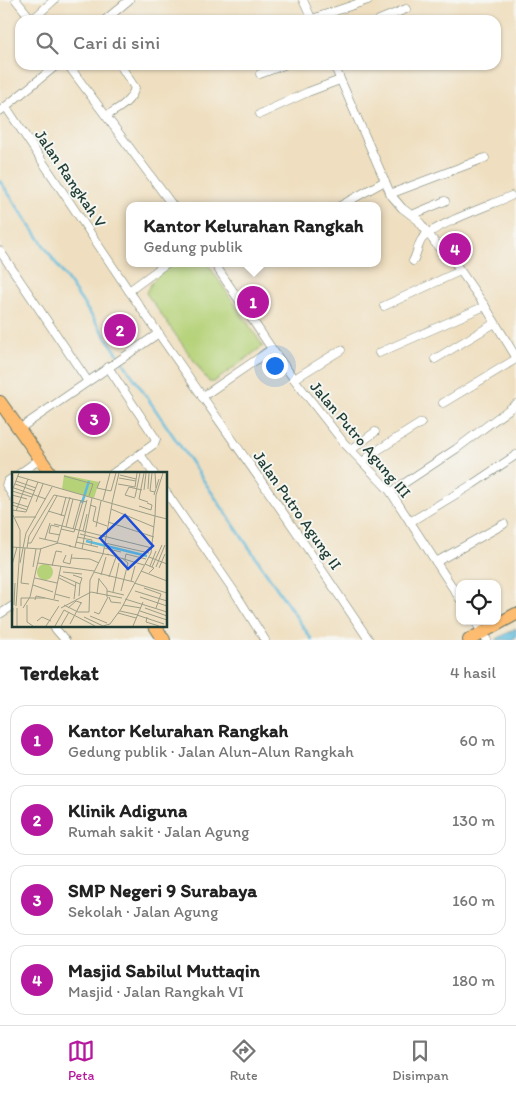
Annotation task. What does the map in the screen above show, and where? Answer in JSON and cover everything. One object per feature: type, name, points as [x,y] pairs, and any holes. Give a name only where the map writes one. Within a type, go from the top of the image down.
[{"type":"main road","points":[[0,402],[49,472]]},
{"type":"main road","points":[[469,640],[485,636],[516,614]]},
{"type":"main road","points":[[156,628],[164,640]]},
{"type":"street","points":[[16,0],[28,15]]},
{"type":"street","points":[[38,15],[54,0]]},
{"type":"street","points":[[112,15],[129,0]]},
{"type":"street","points":[[303,0],[310,15]]},
{"type":"street","points":[[326,15],[368,0]]},
{"type":"street","points":[[391,15],[406,9]]},
{"type":"street","points":[[3,109],[51,70]]},
{"type":"street","points":[[72,70],[170,202]]},
{"type":"street","points":[[106,116],[128,101],[135,88],[123,70]]},
{"type":"street","points":[[260,74],[271,70]]},
{"type":"street","points":[[336,70],[390,194],[402,208],[418,220],[442,252],[460,271],[496,323],[516,358],[444,402]]},
{"type":"street","points":[[260,114],[340,80]]},
{"type":"street","name":"Jalan Rangkah V","points":[[3,109],[159,333]]},
{"type":"street","points":[[390,194],[484,158]]},
{"type":"street","points":[[347,202],[385,181]]},
{"type":"street","points":[[413,261],[420,240],[428,233],[511,196]]},
{"type":"street","points":[[412,215],[445,201]]},
{"type":"street","points":[[0,251],[87,380]]},
{"type":"street","points":[[129,290],[161,267]]},
{"type":"street","name":"Jalan Putro Agung III","points":[[217,267],[294,379],[351,450],[391,492],[456,593]]},
{"type":"street","points":[[384,306],[460,271]]},
{"type":"street","points":[[379,353],[485,306]]},
{"type":"street","points":[[434,359],[496,323]]},
{"type":"street","points":[[18,429],[87,380],[159,333]]},
{"type":"street","name":"Jalan Putro Agung II","points":[[159,333],[370,640]]},
{"type":"street","points":[[202,397],[272,349]]},
{"type":"street","points":[[294,379],[341,350]]},
{"type":"street","points":[[108,367],[156,439],[154,444],[115,472]]},
{"type":"street","points":[[391,492],[456,449],[516,404]]},
{"type":"street","points":[[363,462],[370,455],[421,423]]},
{"type":"street","points":[[351,450],[375,432]]},
{"type":"street","points":[[140,454],[153,472]]},
{"type":"street","points":[[410,522],[473,484],[516,455]]},
{"type":"street","points":[[22,472],[40,459]]},
{"type":"street","points":[[12,479],[6,485],[12,495]]},
{"type":"street","points":[[168,495],[265,640]]},
{"type":"street","points":[[436,562],[504,524]]},
{"type":"street","points":[[0,614],[12,606]]},
{"type":"street","points":[[478,625],[485,636]]},
{"type":"street","points":[[55,628],[65,640]]},
{"type":"green space","points":[[168,267],[210,267],[263,346],[214,382],[209,382],[146,293],[159,275]]},
{"type":"water","points":[[516,628],[516,637],[511,640],[495,640]]},
{"type":"waterway","points":[[0,181],[312,640]]},
{"type":"place","name":"Masjid Sabilul Muttaqin","points":[[455,249]]},
{"type":"place","name":"Kantor Kelurahan Rangkah","points":[[253,302]]},
{"type":"place","name":"Klinik Adiguna","points":[[120,330]]},
{"type":"place","name":"SMP Negeri 9 Surabaya","points":[[94,419]]}]
